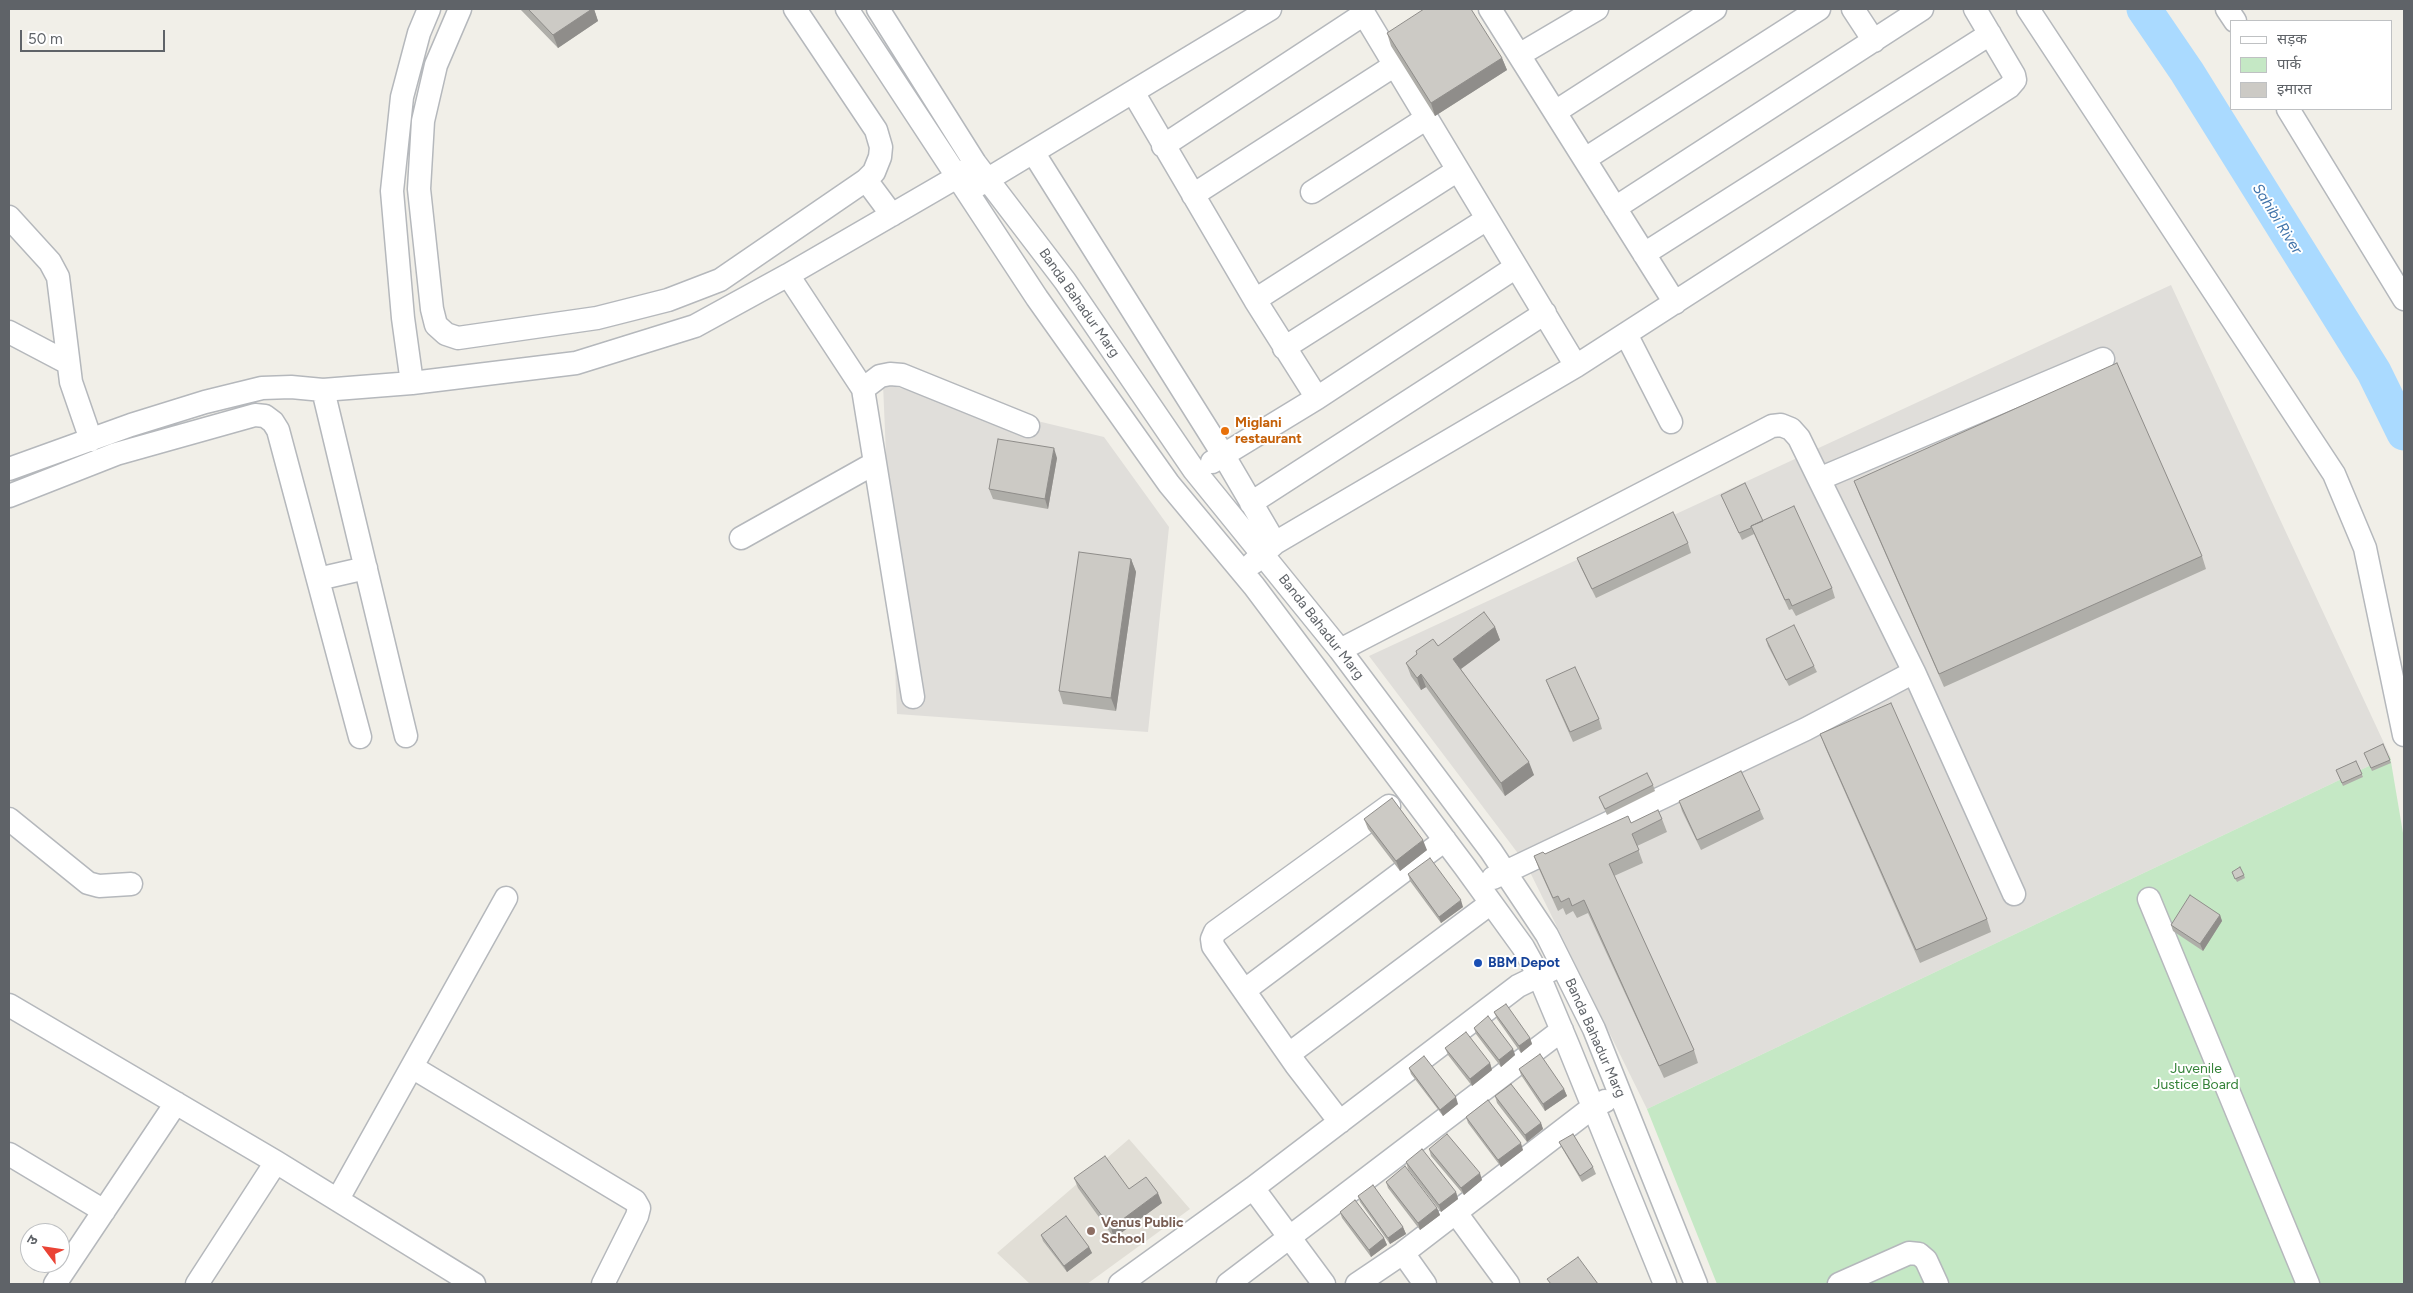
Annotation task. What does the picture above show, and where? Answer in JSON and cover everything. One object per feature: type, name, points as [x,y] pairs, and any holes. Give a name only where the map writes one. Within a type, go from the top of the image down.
[{"type":"street","points":[[412,383],[403,318],[392,191],[402,97],[419,33],[429,9]]},
{"type":"street","points":[[460,9],[436,65],[423,121],[419,189],[432,309],[436,325],[446,334],[458,338],[597,318],[668,300],[720,280],[866,180],[874,172],[880,157],[881,147],[876,130],[795,9]]},
{"type":"street","name":"Banda Bahadur Marg","points":[[848,9],[961,185],[1037,298],[1169,484],[1243,571],[1408,792],[1466,866],[1522,947],[1539,976],[1562,1030],[1664,1284]]},
{"type":"street","name":"Banda Bahadur Marg","points":[[878,9],[981,171],[1064,281],[1194,470],[1270,549],[1340,650],[1491,851],[1547,935],[1594,1029],[1696,1284]]},
{"type":"street","points":[[9,469],[205,402],[262,388],[292,387],[323,390],[412,383],[576,363],[695,326],[892,215],[961,185],[981,171],[1033,152],[1270,9]]},
{"type":"street","points":[[1490,9],[1675,303]]},
{"type":"street","points":[[1519,55],[1597,9]]},
{"type":"street","points":[[1555,112],[1715,9]]},
{"type":"street","points":[[1585,159],[1819,9]]},
{"type":"street","points":[[1853,9],[1874,41]]},
{"type":"street","points":[[1243,571],[1270,549],[1576,366],[2009,87],[2015,80],[2014,75],[1975,9]]},
{"type":"street","points":[[2028,9],[2334,474],[2365,548],[2404,735]]},
{"type":"street","points":[[2227,9],[2234,20]]},
{"type":"street","points":[[1163,146],[1363,11],[1576,366]]},
{"type":"street","points":[[1615,208],[1874,41],[1913,11]]},
{"type":"street","points":[[1644,254],[1990,34]]},
{"type":"street","points":[[1193,195],[1395,65]]},
{"type":"street","points":[[1133,92],[1163,146],[1284,348],[1317,398]]},
{"type":"street","points":[[2289,110],[2404,299]]},
{"type":"street","points":[[1312,192],[1427,118]]},
{"type":"street","points":[[1033,152],[1224,456],[1251,503],[1270,549]]},
{"type":"street","points":[[1256,300],[1458,170]]},
{"type":"street","points":[[866,180],[892,215]]},
{"type":"street","points":[[9,218],[50,262],[58,277],[71,382],[91,440]]},
{"type":"street","points":[[1284,348],[1487,219]]},
{"type":"street","points":[[1169,484],[1224,456],[1317,398],[1516,267]]},
{"type":"street","points":[[788,275],[863,389],[913,697]]},
{"type":"street","points":[[1251,503],[1545,313]]},
{"type":"street","points":[[9,332],[68,363]]},
{"type":"street","points":[[1626,334],[1671,422]]},
{"type":"street","points":[[1819,479],[2103,359]]},
{"type":"street","points":[[863,389],[880,376],[890,374],[902,375],[1028,426]]},
{"type":"street","points":[[323,390],[406,736]]},
{"type":"street","points":[[9,496],[116,454],[255,416],[265,416],[273,422],[278,430],[360,737]]},
{"type":"street","points":[[1340,650],[1772,426],[1781,425],[1795,434],[1819,479],[1914,672],[2014,894]]},
{"type":"street","points":[[741,538],[875,463]]},
{"type":"street","points":[[318,579],[366,568]]},
{"type":"street","points":[[1479,885],[1806,729],[1914,672]]},
{"type":"street","points":[[1340,1122],[1212,946],[1212,939],[1215,932],[1408,792]]},
{"type":"street","points":[[9,818],[88,883],[99,886],[131,884]]},
{"type":"street","points":[[1245,990],[1445,840]]},
{"type":"street","points":[[1466,866],[1491,851]]},
{"type":"street","points":[[338,1199],[506,898]]},
{"type":"street","points":[[2150,899],[2300,1282]]},
{"type":"street","points":[[1289,1054],[1492,903]]},
{"type":"street","points":[[1120,1284],[1253,1188],[1518,986],[1562,966]]},
{"type":"street","points":[[9,1005],[338,1199],[474,1284]]},
{"type":"street","points":[[1228,1284],[1562,1030]]},
{"type":"street","points":[[412,1067],[635,1201],[639,1208],[637,1216],[603,1284]]},
{"type":"street","points":[[1357,1284],[1403,1253],[1593,1106],[1620,1094]]},
{"type":"street","points":[[62,1282],[104,1211],[176,1103]]},
{"type":"street","points":[[9,1154],[104,1211]]},
{"type":"street","points":[[197,1284],[276,1162]]},
{"type":"street","points":[[1253,1188],[1324,1284]]},
{"type":"street","points":[[1456,1213],[1508,1284]]},
{"type":"street","points":[[1839,1284],[1909,1252],[1919,1254],[1926,1260],[1937,1284]]},
{"type":"street","points":[[1403,1253],[1425,1284]]},
{"type":"shaded area","points":[[2171,285],[2390,756],[1647,1109],[1526,864],[1369,656]]},
{"type":"shaded area","points":[[883,384],[1104,437],[1169,527],[1148,732],[897,714]]},
{"type":"shaded area","name":"Venus Public School","points":[[1129,1139],[1190,1209],[1087,1284],[1030,1284],[997,1253]]},
{"type":"green space","name":"Juvenile Justice Board","points":[[2390,756],[2404,839],[2404,1284],[1717,1284],[1647,1109]]},
{"type":"building","points":[[528,9],[592,9],[553,35]]},
{"type":"building","points":[[1424,9],[1471,9],[1502,58],[1431,103],[1387,33]]},
{"type":"building","points":[[2117,363],[2202,556],[1939,674],[1854,481]]},
{"type":"building","points":[[998,439],[1054,448],[1045,499],[989,489]]},
{"type":"building","points":[[1745,483],[1763,521],[1739,533],[1721,495]]},
{"type":"building","points":[[1794,506],[1832,588],[1792,606],[1789,599],[1785,600],[1751,526]]},
{"type":"building","points":[[1673,512],[1688,543],[1592,589],[1577,558]]},
{"type":"building","points":[[1079,552],[1131,559],[1111,698],[1059,691]]},
{"type":"building","points":[[1484,612],[1495,627],[1453,659],[1529,762],[1501,783],[1421,674],[1417,678],[1406,663],[1417,654],[1416,651],[1433,639],[1438,646]]},
{"type":"building","points":[[1794,625],[1814,666],[1786,680],[1766,639]]},
{"type":"building","points":[[1575,667],[1599,719],[1570,732],[1546,680]]},
{"type":"building","points":[[1891,703],[1987,919],[1916,950],[1820,734]]},
{"type":"building","points":[[2383,744],[2390,760],[2371,768],[2364,753]]},
{"type":"building","points":[[2356,761],[2362,774],[2342,783],[2336,770]]},
{"type":"building","points":[[1741,771],[1760,810],[1697,840],[1679,801]]},
{"type":"building","points":[[1647,773],[1653,785],[1605,809],[1599,797]]},
{"type":"building","points":[[1392,798],[1423,840],[1396,861],[1364,819]]},
{"type":"building","points":[[1658,810],[1662,819],[1632,834],[1639,850],[1609,864],[1694,1050],[1659,1066],[1584,900],[1572,906],[1569,898],[1561,902],[1558,896],[1553,898],[1534,856],[1543,852],[1545,854],[1628,816],[1631,823]]},
{"type":"building","points":[[1430,858],[1461,900],[1439,917],[1408,874]]},
{"type":"building","points":[[2240,867],[2244,875],[2235,879],[2232,872]]},
{"type":"building","points":[[2190,895],[2220,915],[2200,944],[2171,925]]},
{"type":"building","points":[[1506,1004],[1530,1038],[1519,1046],[1494,1012]]},
{"type":"building","points":[[1488,1016],[1513,1049],[1499,1060],[1474,1028]]},
{"type":"building","points":[[1466,1032],[1490,1063],[1470,1079],[1445,1048]]},
{"type":"building","points":[[1540,1054],[1564,1089],[1543,1104],[1519,1069]]},
{"type":"building","points":[[1424,1056],[1456,1097],[1440,1110],[1409,1068]]},
{"type":"building","points":[[1511,1084],[1541,1123],[1525,1135],[1495,1096]]},
{"type":"building","points":[[1488,1100],[1521,1143],[1498,1160],[1466,1117]]},
{"type":"building","points":[[1447,1134],[1480,1173],[1461,1188],[1429,1149]]},
{"type":"building","points":[[1573,1134],[1593,1167],[1580,1176],[1559,1142]]},
{"type":"building","points":[[1422,1149],[1456,1192],[1439,1205],[1406,1162]]},
{"type":"building","points":[[1105,1156],[1129,1189],[1146,1177],[1158,1193],[1111,1228],[1074,1178]]},
{"type":"building","points":[[1405,1166],[1437,1208],[1418,1223],[1386,1182]]},
{"type":"building","points":[[1373,1185],[1403,1227],[1388,1238],[1358,1196]]},
{"type":"building","points":[[1355,1200],[1384,1238],[1369,1250],[1340,1212]]},
{"type":"building","points":[[1066,1216],[1089,1247],[1064,1266],[1041,1235]]},
{"type":"building","points":[[1578,1257],[1598,1284],[1551,1284],[1547,1279]]},
{"type":"waterway","name":"Sahibi River","points":[[2144,9],[2187,72],[2374,372],[2404,433]]},
{"type":"place","name":"Miglani restaurant","points":[[1225,431]]},
{"type":"place","name":"BBM Depot","points":[[1478,963]]},
{"type":"place","name":"Venus Public School","points":[[1091,1231]]}]
